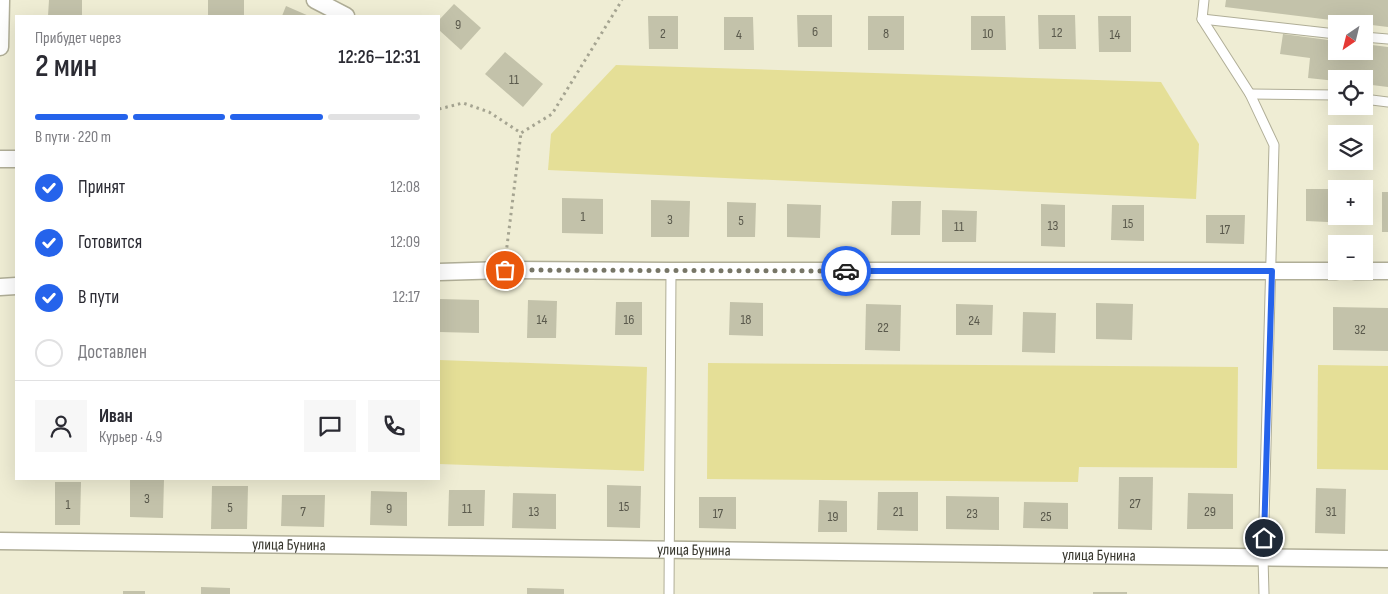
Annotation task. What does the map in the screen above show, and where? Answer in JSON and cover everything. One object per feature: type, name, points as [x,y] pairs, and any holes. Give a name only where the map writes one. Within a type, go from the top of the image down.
[{"type":"street","points":[[0,47],[1,0]]},
{"type":"street","points":[[316,0],[344,15]]},
{"type":"street","points":[[0,159],[15,159]]},
{"type":"street","points":[[440,272],[505,270],[1328,271]]},
{"type":"street","points":[[1373,271],[1388,271]]},
{"type":"street","points":[[0,287],[15,286]]},
{"type":"street","name":"улица Бунина","points":[[0,542],[1388,559]]},
{"type":"lane","points":[[1204,0],[1202,19],[1250,94],[1274,145],[1263,558],[1264,594]]},
{"type":"lane","points":[[1202,19],[1328,33]]},
{"type":"lane","points":[[1373,38],[1388,39]]},
{"type":"lane","points":[[1250,94],[1328,95]]},
{"type":"lane","points":[[1373,100],[1388,102]]},
{"type":"lane","points":[[669,594],[671,271]]},
{"type":"path","points":[[521,133],[552,114],[622,0]]},
{"type":"path","points":[[440,110],[463,104],[489,112],[521,133]]},
{"type":"path","points":[[505,270],[521,133]]},
{"type":"shaded area","points":[[616,65],[1161,82],[1199,144],[1196,199],[548,170],[551,134]]},
{"type":"shaded area","points":[[440,360],[647,367],[644,471],[440,464]]},
{"type":"shaded area","points":[[708,363],[1238,367],[1237,468],[1079,467],[1078,482],[707,479]]},
{"type":"shaded area","points":[[1318,365],[1388,366],[1388,470],[1317,469]]},
{"type":"building","points":[[49,0],[82,0],[82,15],[48,15]]},
{"type":"building","points":[[208,0],[244,0],[244,15],[208,15]]},
{"type":"building","points":[[1226,0],[1388,0],[1388,27],[1373,25],[1373,15],[1328,15],[1328,20],[1225,7]]},
{"type":"building","points":[[454,4],[481,28],[461,50],[440,31],[440,19]]},
{"type":"building","points":[[286,6],[307,15],[282,15]]},
{"type":"building","points":[[797,15],[832,15],[832,47],[798,47]]},
{"type":"building","points":[[1038,15],[1075,15],[1076,49],[1039,49]]},
{"type":"building","points":[[648,16],[678,16],[678,49],[649,49]]},
{"type":"building","points":[[868,16],[904,16],[904,50],[868,50]]},
{"type":"building","points":[[971,16],[1005,16],[1006,50],[971,50]]},
{"type":"building","points":[[1098,16],[1131,16],[1131,52],[1099,52]]},
{"type":"building","points":[[724,17],[753,17],[754,50],[724,50]]},
{"type":"building","points":[[1283,34],[1328,40],[1328,60],[1373,60],[1373,45],[1388,47],[1388,87],[1373,85],[1373,70],[1328,70],[1328,80],[1308,78],[1310,58],[1280,54]]},
{"type":"building","points":[[505,52],[543,84],[523,107],[485,74]]},
{"type":"building","points":[[1306,189],[1328,189],[1328,222],[1306,221]]},
{"type":"building","points":[[1382,192],[1388,192],[1388,232],[1382,232]]},
{"type":"building","points":[[562,198],[603,199],[603,234],[562,233]]},
{"type":"building","points":[[651,200],[690,201],[689,237],[651,237]]},
{"type":"building","points":[[892,201],[921,201],[920,235],[891,235]]},
{"type":"building","points":[[727,202],[756,203],[755,237],[727,237]]},
{"type":"building","points":[[787,204],[821,205],[820,238],[787,237]]},
{"type":"building","points":[[1041,204],[1065,205],[1065,247],[1041,246]]},
{"type":"building","points":[[1112,205],[1144,205],[1144,241],[1111,240]]},
{"type":"building","points":[[942,210],[977,211],[976,242],[942,242]]},
{"type":"building","points":[[1206,215],[1245,215],[1244,244],[1206,243]]},
{"type":"building","points":[[440,299],[479,300],[479,333],[440,332]]},
{"type":"building","points":[[528,300],[557,301],[556,338],[527,338]]},
{"type":"building","points":[[616,302],[642,302],[642,335],[615,335]]},
{"type":"building","points":[[730,302],[763,303],[763,336],[729,335]]},
{"type":"building","points":[[1096,303],[1133,304],[1132,340],[1096,339]]},
{"type":"building","points":[[866,304],[901,305],[900,351],[865,350]]},
{"type":"building","points":[[956,304],[993,305],[992,335],[956,335]]},
{"type":"building","points":[[1333,307],[1388,308],[1388,351],[1333,350]]},
{"type":"building","points":[[1023,312],[1056,313],[1055,353],[1022,352]]},
{"type":"building","points":[[1119,477],[1153,477],[1152,530],[1118,529]]},
{"type":"building","points":[[130,480],[164,480],[163,518],[130,517]]},
{"type":"building","points":[[55,482],[81,482],[80,525],[55,525]]},
{"type":"building","points":[[607,485],[641,486],[640,528],[607,527]]},
{"type":"building","points":[[212,486],[248,486],[247,529],[211,529]]},
{"type":"building","points":[[1316,488],[1346,489],[1345,534],[1315,533]]},
{"type":"building","points":[[449,490],[485,490],[484,526],[448,526]]},
{"type":"building","points":[[371,491],[407,492],[407,526],[370,525]]},
{"type":"building","points":[[878,492],[918,492],[918,531],[877,530]]},
{"type":"building","points":[[513,493],[556,494],[556,529],[512,528]]},
{"type":"building","points":[[1188,493],[1233,494],[1233,529],[1187,529]]},
{"type":"building","points":[[282,495],[325,495],[324,527],[281,526]]},
{"type":"building","points":[[946,496],[999,497],[999,530],[946,529]]},
{"type":"building","points":[[699,497],[736,497],[736,529],[699,528]]},
{"type":"building","points":[[819,500],[847,501],[847,532],[818,532]]},
{"type":"building","points":[[1024,502],[1068,503],[1068,529],[1023,528]]},
{"type":"building","points":[[201,587],[230,588],[230,594],[201,594]]},
{"type":"building","points":[[527,588],[564,589],[564,594],[527,594]]},
{"type":"building","points":[[123,591],[145,591],[145,594],[123,594]]},
{"type":"building","points":[[1093,592],[1127,592],[1127,594],[1093,594]]},
{"type":"way so far","points":[[505,270],[846,271]]},
{"type":"route","points":[[846,271],[1272,271],[1264,538]]}]
